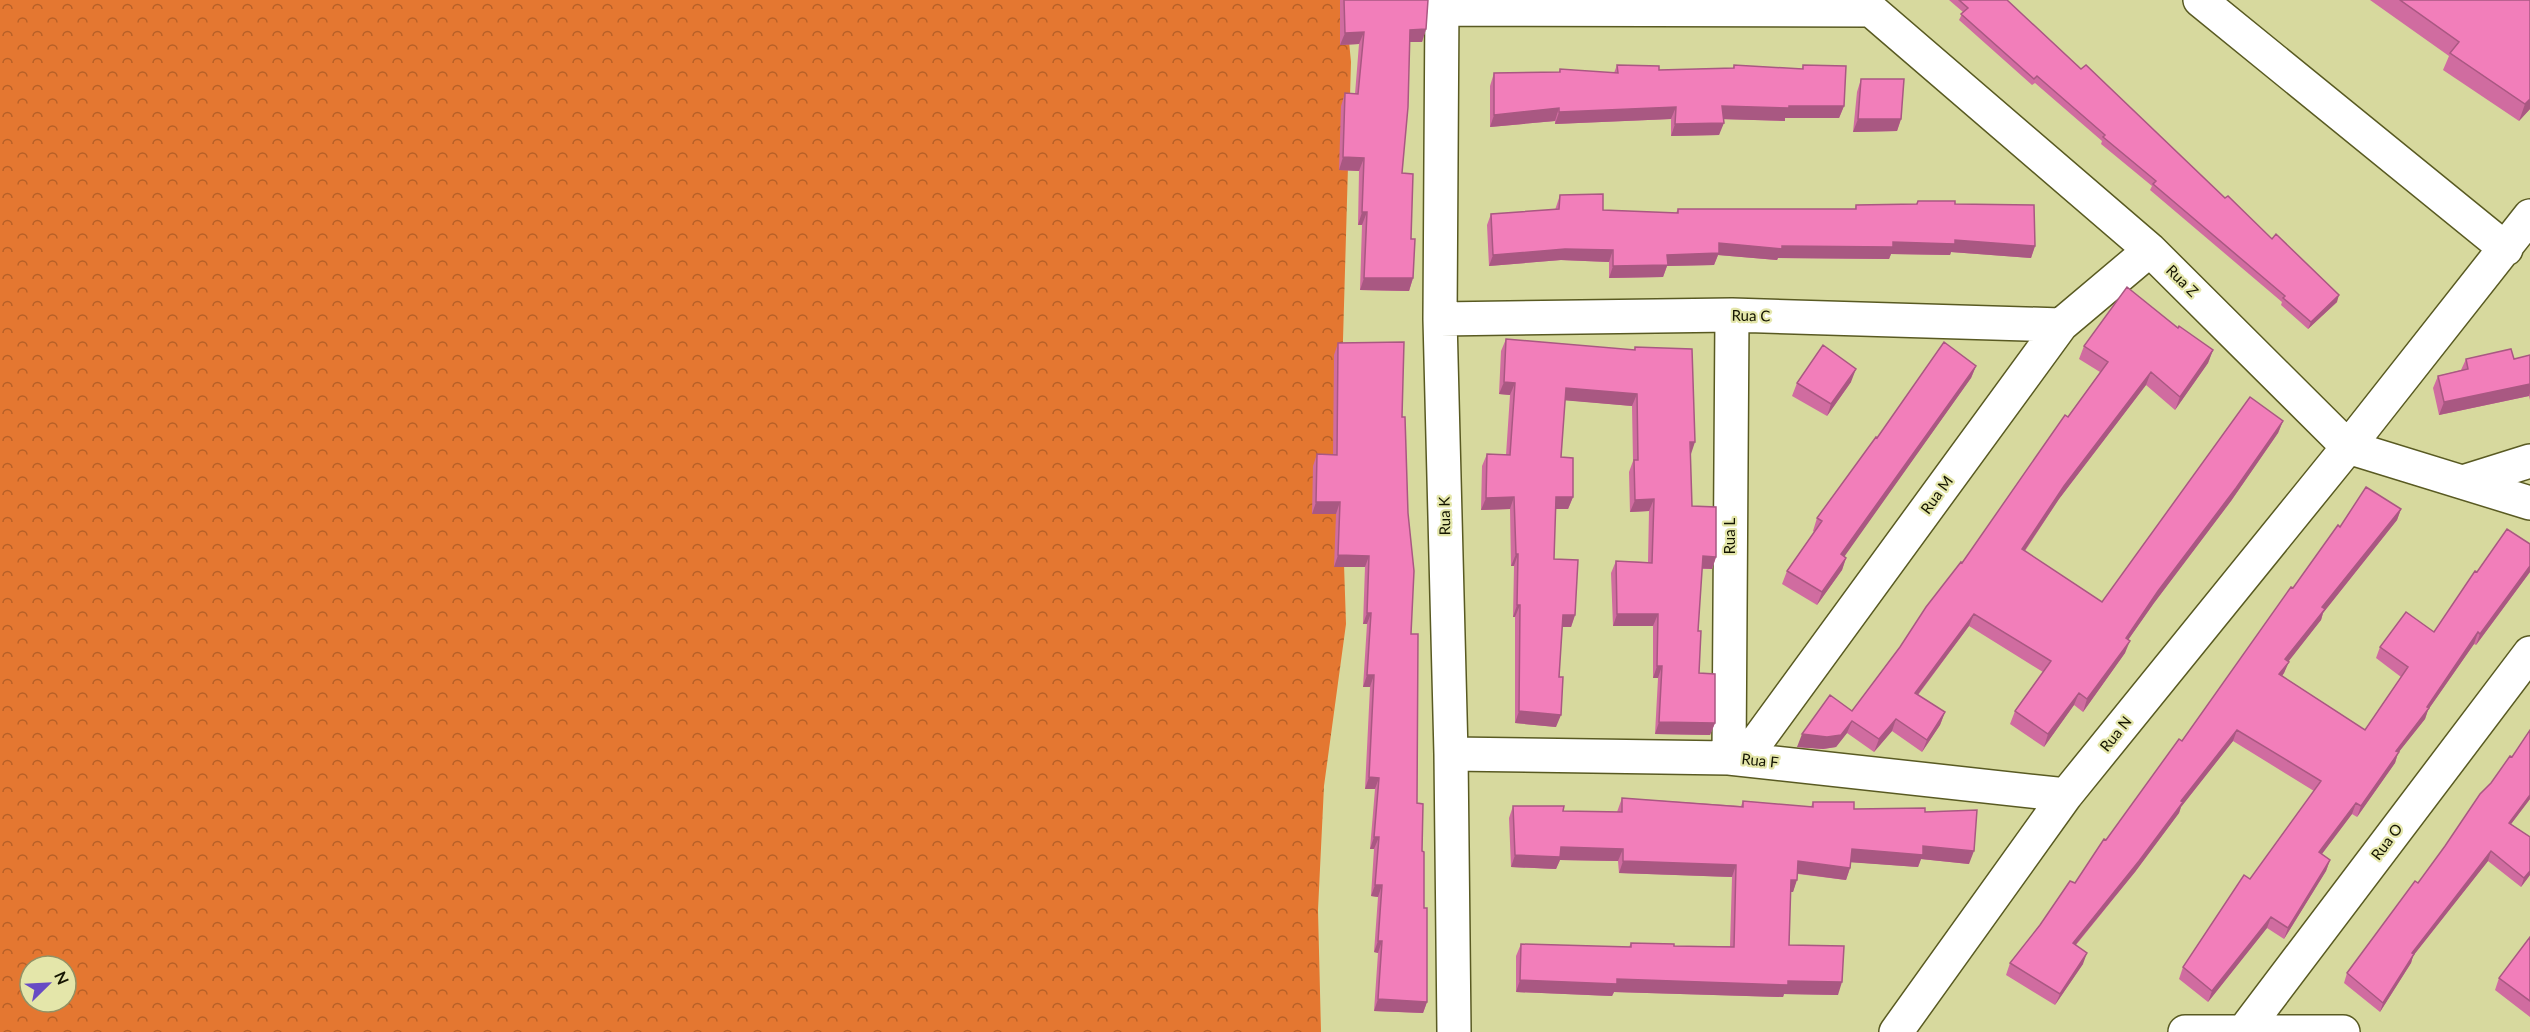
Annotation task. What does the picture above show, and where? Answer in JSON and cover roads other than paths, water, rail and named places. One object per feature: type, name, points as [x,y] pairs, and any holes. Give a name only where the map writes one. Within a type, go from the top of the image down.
[{"type":"street","points":[[2200,0],[2506,249]]},
{"type":"street","points":[[1441,5],[1867,5]]},
{"type":"street","name":"Rua K","points":[[1441,5],[1440,319],[1451,754],[1454,1032]]},
{"type":"street","name":"Rua Z","points":[[1867,5],[2150,250],[2349,447],[2530,503]]},
{"type":"street","name":"Rua N","points":[[1896,1032],[2067,795],[2349,447],[2530,216]]},
{"type":"street","name":"Rua M","points":[[1736,758],[2061,325],[2150,250]]},
{"type":"street","name":"Rua C","points":[[1440,319],[1732,315],[2061,325]]},
{"type":"street","name":"Rua L","points":[[1732,315],[1736,758]]},
{"type":"street","points":[[2463,482],[2530,461]]},
{"type":"street","name":"Rua O","points":[[2244,1031],[2530,653]]},
{"type":"street","name":"Rua F","points":[[1451,754],[1736,758],[2067,795]]},
{"type":"street","points":[[2185,1032],[2343,1032]]}]
